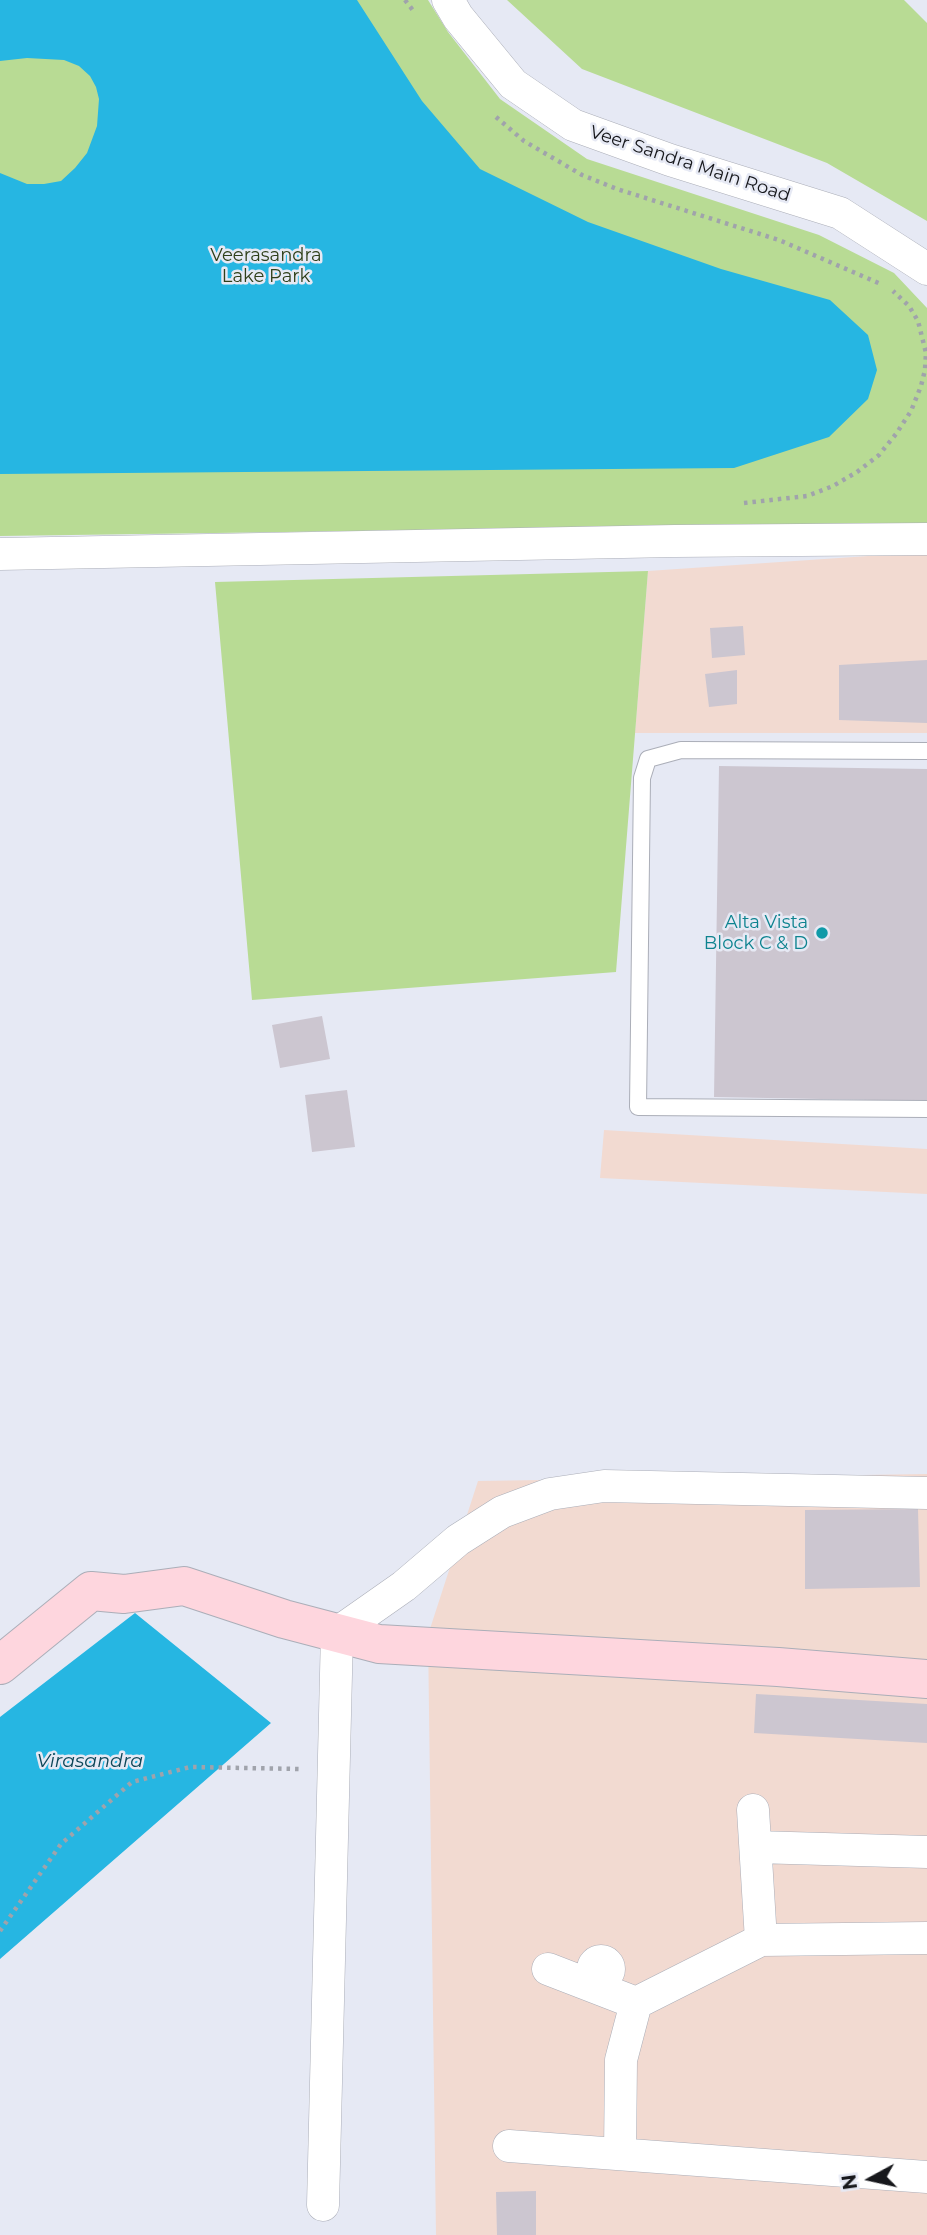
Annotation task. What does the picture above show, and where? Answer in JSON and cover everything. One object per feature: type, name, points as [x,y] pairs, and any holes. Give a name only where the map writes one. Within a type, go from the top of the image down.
[{"type":"street","name":"Veer Sandra Main Road","points":[[448,0],[458,17],[513,84],[573,125],[670,160],[840,213],[927,269]]},
{"type":"street","points":[[0,554],[661,541],[927,539]]},
{"type":"street","points":[[337,1633],[404,1586],[458,1540],[502,1512],[550,1494],[604,1486],[927,1493]]},
{"type":"street","points":[[0,1665],[91,1591],[124,1594],[184,1586],[284,1619],[379,1644],[778,1667],[927,1679]]},
{"type":"street","points":[[323,2205],[337,1633]]},
{"type":"street","points":[[753,1810],[761,1940]]},
{"type":"street","points":[[756,1847],[927,1852]]},
{"type":"street","points":[[548,1969],[636,2003],[761,1940],[927,1938]]},
{"type":"street","points":[[620,2154],[621,2060],[636,2003]]},
{"type":"street","points":[[509,2146],[927,2177]]},
{"type":"lane","points":[[927,751],[681,750],[648,759],[642,778],[638,1107],[927,1109]]},
{"type":"path","points":[[405,0],[421,22]]},
{"type":"path","points":[[492,114],[524,141],[582,175],[617,189],[779,240],[882,284],[909,306],[923,337],[925,369],[911,411],[879,455],[833,486],[807,496],[742,503]]},
{"type":"path","points":[[0,1931],[61,1844],[132,1782],[190,1767],[334,1769]]},
{"type":"shaded area","points":[[927,552],[927,733],[635,733],[648,571]]},
{"type":"shaded area","points":[[604,1130],[927,1149],[927,1194],[600,1178]]},
{"type":"shaded area","points":[[927,1474],[927,2235],[436,2235],[428,1635],[478,1481]]},
{"type":"green space","name":"Veerasandra Lake Park","points":[[0,0],[428,0],[448,32],[500,99],[587,159],[819,235],[894,273],[927,308],[927,523],[0,536]]},
{"type":"green space","points":[[507,0],[904,0],[927,23],[927,221],[827,163],[582,69]]},
{"type":"green space","points":[[648,571],[616,972],[252,1000],[215,582]]},
{"type":"water","name":"Veerasandra Lake Park","points":[[0,0],[357,0],[422,101],[480,169],[588,222],[721,269],[830,300],[868,335],[877,370],[868,399],[829,437],[734,468],[0,474],[0,173],[27,184],[61,181],[87,153],[97,126],[99,99],[90,76],[79,66],[64,60],[27,58],[0,61]]},
{"type":"water","name":"Virasandra","points":[[135,1613],[271,1723],[0,1959],[0,1717]]},
{"type":"building","points":[[743,626],[745,655],[712,658],[710,628]]},
{"type":"building","points":[[927,660],[927,723],[839,720],[839,665]]},
{"type":"building","points":[[737,670],[737,704],[709,707],[705,674]]},
{"type":"building","name":"Alta Vista Block C & D","points":[[719,766],[927,769],[927,1101],[714,1097]]},
{"type":"building","points":[[322,1016],[330,1059],[280,1068],[272,1025]]},
{"type":"building","points":[[347,1090],[355,1147],[312,1152],[305,1095]]},
{"type":"building","points":[[918,1509],[920,1587],[805,1589],[805,1510]]},
{"type":"building","points":[[756,1694],[927,1704],[927,1743],[754,1733]]},
{"type":"building","points":[[536,2191],[536,2235],[497,2235],[496,2192]]},
{"type":"place","name":"Alta Vista Block C & D","points":[[822,933]]}]
